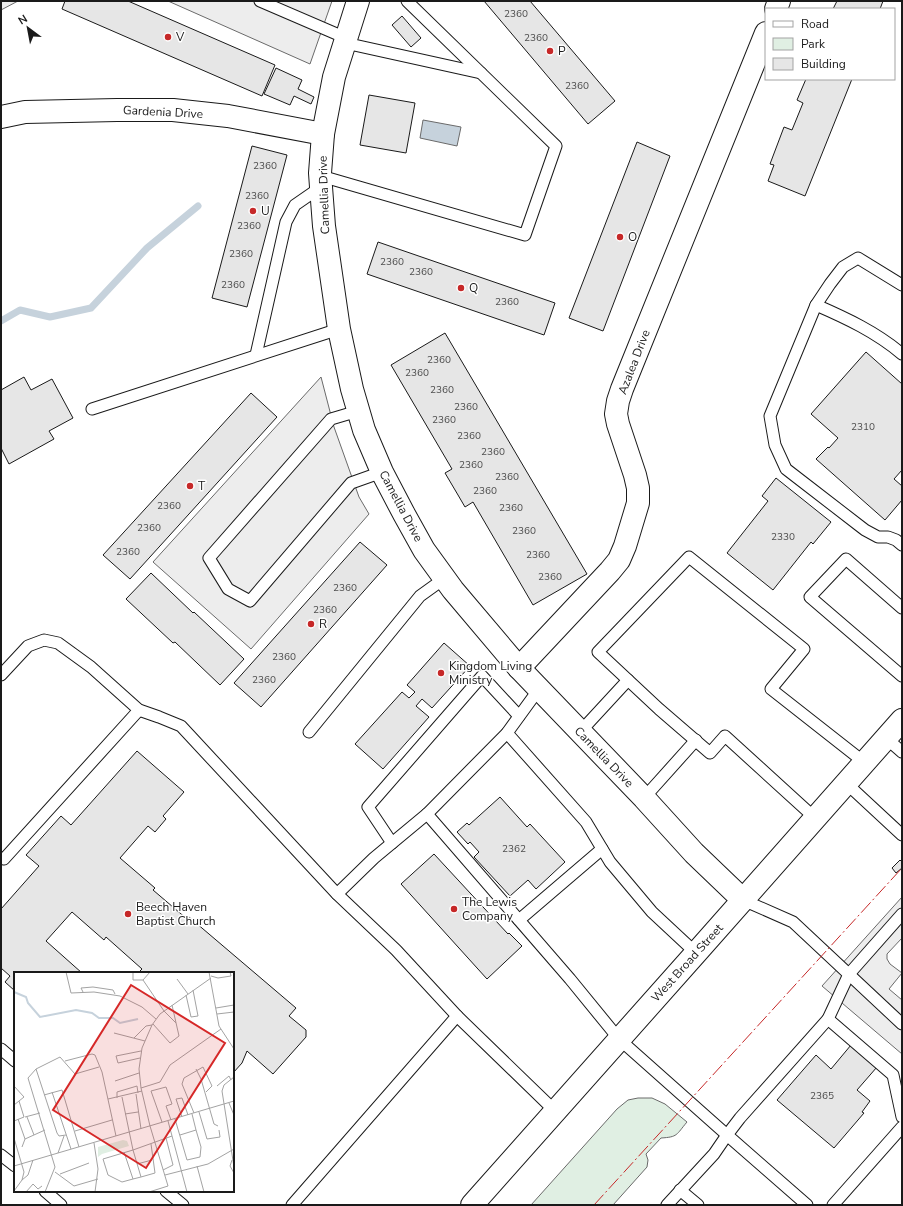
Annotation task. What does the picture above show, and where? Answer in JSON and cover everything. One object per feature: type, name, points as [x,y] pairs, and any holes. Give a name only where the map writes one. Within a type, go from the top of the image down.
[{"type":"street","name":"Camellia Drive","points":[[358,1],[334,77],[323,134],[321,182],[324,226],[339,328],[352,389],[364,430],[382,472],[424,550],[453,590],[519,668],[644,798],[694,853],[743,900]]},
{"type":"street","name":"Azalea Drive","points":[[519,668],[610,571],[619,560],[625,546],[638,503],[638,488],[618,424],[616,414],[618,401],[765,35]]},
{"type":"street","name":"Gardenia Drive","points":[[1,117],[25,112],[173,110],[228,116],[323,134]]},
{"type":"street","name":"West Broad Street","points":[[472,1205],[902,720]]},
{"type":"lane","points":[[260,1],[346,40],[481,74]]},
{"type":"lane","points":[[256,356],[286,222],[296,205],[321,182],[525,235],[556,146],[407,1]]},
{"type":"lane","points":[[902,286],[858,258],[843,267],[816,305],[770,416],[775,445],[786,469],[865,530],[878,537],[888,537],[896,540],[902,545]]},
{"type":"lane","points":[[816,305],[879,336],[902,354]]},
{"type":"lane","points":[[92,409],[339,328]]},
{"type":"lane","points":[[358,411],[330,419],[209,558],[228,589],[250,601],[351,483],[382,472]]},
{"type":"lane","points":[[815,818],[725,736],[710,753],[659,709],[598,652],[689,557],[804,649],[770,689],[864,762]]},
{"type":"lane","points":[[902,608],[846,559],[810,597],[902,676]]},
{"type":"lane","points":[[309,732],[420,596],[445,578]]},
{"type":"lane","points":[[1,675],[28,646],[44,640],[58,642],[91,667],[139,710],[181,726],[337,894],[396,950],[457,1016],[555,1111]]},
{"type":"lane","points":[[392,843],[368,807],[482,676],[519,716]]},
{"type":"lane","points":[[580,732],[628,680]]},
{"type":"lane","points":[[337,894],[374,858],[426,814],[507,733],[539,689]]},
{"type":"lane","points":[[2,858],[139,710]]},
{"type":"lane","points":[[507,733],[586,822],[610,862],[652,912],[696,953]]},
{"type":"lane","points":[[886,738],[902,752]]},
{"type":"lane","points":[[644,798],[696,740]]},
{"type":"lane","points":[[846,783],[902,835]]},
{"type":"lane","points":[[426,814],[570,979],[619,1039],[807,1205]]},
{"type":"lane","points":[[519,920],[602,849]]},
{"type":"lane","points":[[743,900],[793,922],[902,1024]]},
{"type":"lane","points":[[667,1205],[714,1154],[740,1118],[828,1019],[849,974],[902,914]]},
{"type":"lane","points":[[292,1205],[457,1016]]},
{"type":"lane","points":[[828,1019],[893,1075],[902,1117]]},
{"type":"lane","points":[[1,1049],[14,1060]]},
{"type":"lane","points":[[833,1205],[902,1127]]},
{"type":"lane","points":[[1,1155],[14,1165]]},
{"type":"lane","points":[[680,1190],[698,1205]]},
{"type":"lane","points":[[46,1192],[61,1205]]},
{"type":"lane","points":[[167,1192],[183,1205]]},
{"type":"green space","points":[[652,1098],[665,1104],[687,1122],[674,1136],[661,1138],[646,1154],[648,1160],[647,1167],[613,1205],[531,1205],[617,1109],[628,1100]]},
{"type":"shaded area","points":[[1,1],[18,1],[1,10]]},
{"type":"shaded area","points":[[168,1],[332,1],[310,64]]},
{"type":"shaded area","points":[[423,120],[461,127],[457,146],[420,138]]},
{"type":"shaded area","points":[[321,377],[334,427],[359,497],[369,514],[251,649],[153,562]]},
{"type":"shaded area","points":[[902,897],[902,938],[887,954],[887,959],[890,964],[902,973],[889,989],[902,1000],[902,1054],[822,986]]},
{"type":"building","name":"V","points":[[65,1],[128,1],[275,65],[262,96],[62,9]]},
{"type":"building","name":"P","points":[[484,1],[530,1],[615,101],[588,124]]},
{"type":"building","points":[[837,1],[883,1],[880,8],[834,8]]},
{"type":"building","points":[[402,16],[421,38],[411,47],[392,25]]},
{"type":"building","points":[[276,68],[302,80],[298,89],[314,97],[311,104],[294,96],[290,105],[264,94]]},
{"type":"building","points":[[806,80],[852,80],[805,196],[768,181],[774,165],[770,164],[784,127],[792,130],[803,103],[797,100]]},
{"type":"building","points":[[369,95],[415,103],[406,153],[360,145]]},
{"type":"building","name":"O","points":[[637,142],[670,156],[603,331],[569,318]]},
{"type":"building","name":"U","points":[[252,146],[287,155],[247,307],[212,298]]},
{"type":"building","name":"Q","points":[[378,242],[555,303],[544,335],[367,274]]},
{"type":"building","points":[[445,333],[587,574],[533,605],[473,502],[465,507],[445,473],[452,469],[391,365]]},
{"type":"building","points":[[866,352],[902,384],[902,470],[894,479],[902,486],[902,500],[885,520],[816,459],[838,438],[811,414]]},
{"type":"building","points":[[24,377],[31,390],[52,379],[73,418],[49,431],[54,439],[9,464],[1,448],[1,390]]},
{"type":"building","name":"T","points":[[251,393],[277,417],[130,579],[103,555]]},
{"type":"building","points":[[776,478],[831,522],[813,544],[811,542],[773,590],[727,553],[768,501],[762,496]]},
{"type":"building","name":"R","points":[[360,542],[387,565],[261,707],[234,683]]},
{"type":"building","points":[[151,573],[244,659],[220,685],[175,642],[173,643],[126,599]]},
{"type":"building","points":[[444,643],[470,666],[432,708],[422,699],[416,706],[429,717],[383,769],[355,744],[402,692],[409,698],[415,692],[407,685]]},
{"type":"building","name":"Beech Haven Baptist Church","points":[[137,751],[184,792],[163,816],[166,819],[155,832],[148,826],[120,858],[155,888],[153,890],[187,919],[189,917],[296,1008],[289,1016],[306,1030],[306,1037],[273,1074],[247,1051],[242,1063],[234,1072],[234,972],[139,972],[142,969],[106,937],[104,940],[72,912],[46,941],[81,972],[14,972],[14,990],[5,982],[10,976],[1,968],[1,909],[39,866],[26,855],[61,816],[71,825]]},
{"type":"building","points":[[500,797],[527,827],[530,824],[565,862],[536,889],[528,880],[510,896],[474,857],[479,852],[470,842],[468,844],[457,832],[467,823],[469,825]]},
{"type":"building","name":"The Lewis Company","points":[[434,854],[508,934],[509,933],[522,946],[487,979],[401,884]]},
{"type":"building","points":[[900,860],[902,862],[902,868],[896,873],[892,868]]},
{"type":"building","points":[[851,1045],[877,1067],[857,1090],[870,1101],[862,1112],[864,1113],[834,1148],[777,1100],[816,1055],[831,1069]]},
{"type":"waterway","points":[[1,321],[20,310],[50,317],[91,308],[147,248],[198,206]]},
{"type":"power","points":[[594,1205],[902,868]]},
{"type":"place","name":"V","points":[[168,37]]},
{"type":"place","name":"P","points":[[550,51]]},
{"type":"place","name":"U","points":[[253,211]]},
{"type":"place","name":"O","points":[[620,237]]},
{"type":"place","name":"Q","points":[[461,288]]},
{"type":"place","name":"T","points":[[190,486]]},
{"type":"place","name":"R","points":[[311,624]]},
{"type":"place","name":"Kingdom Living Ministry","points":[[441,673]]},
{"type":"place","name":"The Lewis Company","points":[[454,909]]},
{"type":"place","name":"Beech Haven Baptist Church","points":[[128,914]]}]
